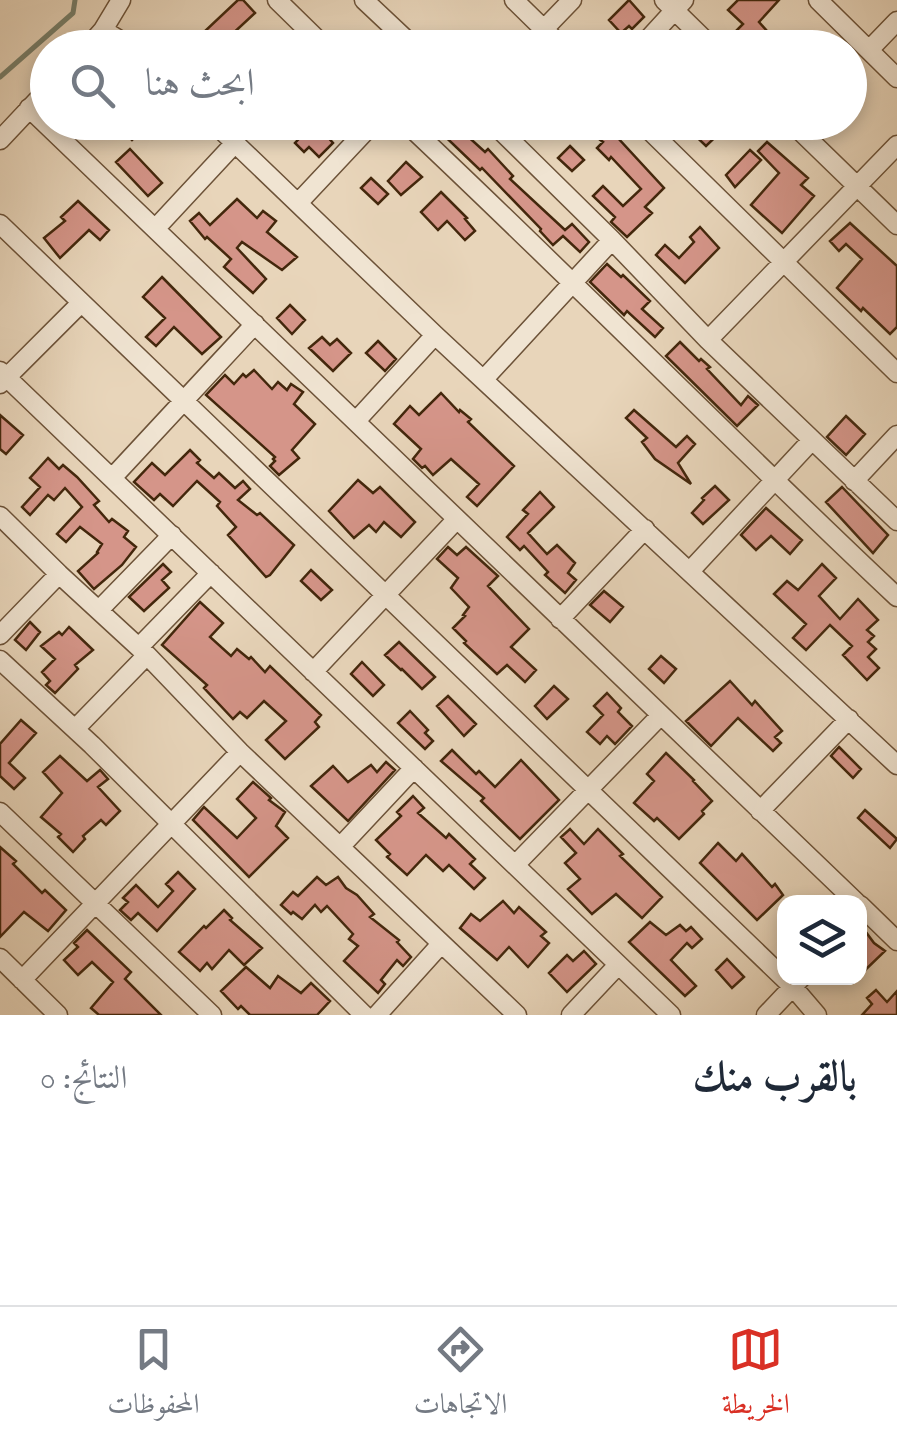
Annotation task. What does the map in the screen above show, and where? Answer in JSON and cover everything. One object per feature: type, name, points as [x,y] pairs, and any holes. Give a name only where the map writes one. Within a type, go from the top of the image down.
[{"type":"street","points":[[103,30],[121,0]]},
{"type":"street","points":[[277,0],[308,30]]},
{"type":"street","points":[[364,0],[396,30]]},
{"type":"street","points":[[514,0],[544,29],[572,0]]},
{"type":"street","points":[[818,0],[849,30]]},
{"type":"street","points":[[654,30],[674,3],[698,30]]},
{"type":"street","points":[[897,21],[869,50],[897,78]]},
{"type":"street","points":[[0,140],[29,108]]},
{"type":"street","points":[[63,140],[847,895]]},
{"type":"street","points":[[231,140],[897,765]]},
{"type":"street","points":[[298,203],[357,140]]},
{"type":"street","points":[[424,140],[897,597]]},
{"type":"street","points":[[510,140],[708,340],[897,521]]},
{"type":"street","points":[[659,140],[783,261],[893,360]]},
{"type":"street","points":[[809,140],[897,225]]},
{"type":"street","points":[[155,228],[235,144]]},
{"type":"street","points":[[708,340],[897,145]]},
{"type":"street","points":[[0,224],[588,791],[777,964]]},
{"type":"street","points":[[484,378],[612,240]]},
{"type":"street","points":[[81,303],[2,378],[172,535],[671,1015]]},
{"type":"street","points":[[112,478],[255,324]]},
{"type":"street","points":[[356,421],[435,335]]},
{"type":"street","points":[[854,481],[897,435]]},
{"type":"street","points":[[690,571],[812,440]]},
{"type":"street","points":[[0,516],[516,1015]]},
{"type":"street","points":[[313,672],[456,520]]},
{"type":"street","points":[[560,619],[645,529]]},
{"type":"street","points":[[99,610],[172,535]]},
{"type":"street","points":[[75,729],[211,573]]},
{"type":"street","points":[[0,635],[59,574]]},
{"type":"street","points":[[0,660],[364,1015]]},
{"type":"street","points":[[515,865],[660,716]]},
{"type":"street","points":[[760,811],[849,719]]},
{"type":"street","points":[[883,751],[897,736]]},
{"type":"street","points":[[22,980],[240,752]]},
{"type":"street","points":[[340,847],[414,768]]},
{"type":"street","points":[[0,812],[212,1015]]},
{"type":"street","points":[[867,914],[897,942]]},
{"type":"street","points":[[377,1015],[441,944]]},
{"type":"street","points":[[0,958],[58,1015]]},
{"type":"street","points":[[570,1015],[618,965]]},
{"type":"street","points":[[766,1015],[794,985]]},
{"type":"street","points":[[799,985],[817,1015]]},
{"type":"building","points":[[238,0],[243,0],[255,13],[237,30],[206,30]]},
{"type":"building","points":[[629,0],[644,17],[632,29],[629,26],[624,30],[618,30],[609,20]]},
{"type":"building","points":[[738,0],[779,0],[759,22],[766,30],[737,30],[743,24],[728,10]]},
{"type":"building","points":[[449,140],[472,140],[485,152],[488,149],[513,176],[510,179],[565,230],[572,224],[589,242],[580,252],[563,236],[553,245]]},
{"type":"building","points":[[600,140],[620,140],[664,188],[645,207],[652,213],[627,237],[611,222],[615,217],[593,196],[603,186],[623,206],[641,189],[597,148],[603,142]]},
{"type":"building","points":[[767,142],[808,178],[801,185],[814,196],[782,233],[751,205],[779,173],[758,151]]},
{"type":"building","points":[[295,143],[333,143],[319,157],[309,147],[304,152]]},
{"type":"building","points":[[570,146],[584,160],[572,171],[558,158]]},
{"type":"building","points":[[130,149],[162,183],[148,196],[116,162]]},
{"type":"building","points":[[750,150],[761,160],[735,187],[726,175]]},
{"type":"building","points":[[406,162],[422,177],[401,195],[388,181]]},
{"type":"building","points":[[371,178],[388,194],[378,204],[361,188]]},
{"type":"building","points":[[441,192],[475,231],[465,240],[447,221],[438,230],[421,212]]},
{"type":"building","points":[[237,199],[257,218],[263,211],[276,221],[267,232],[297,257],[282,270],[242,242],[237,248],[266,279],[253,293],[224,267],[231,259],[205,239],[190,221],[199,213],[210,225]]},
{"type":"building","points":[[78,201],[109,230],[100,240],[89,230],[60,258],[44,238],[65,221],[61,217]]},
{"type":"building","points":[[850,223],[897,266],[897,327],[890,334],[837,288],[862,259],[846,244],[839,251],[830,241]]},
{"type":"building","points":[[700,227],[719,248],[685,283],[656,255],[665,245],[679,258],[694,242],[690,237]]},
{"type":"building","points":[[607,264],[650,301],[642,309],[663,328],[655,337],[627,311],[624,315],[590,282]]},
{"type":"building","points":[[162,277],[221,337],[202,354],[174,327],[156,346],[146,337],[165,318],[143,297]]},
{"type":"building","points":[[290,305],[305,320],[292,334],[277,318]]},
{"type":"building","points":[[322,337],[330,345],[337,339],[351,353],[333,371],[309,348]]},
{"type":"building","points":[[378,341],[396,359],[385,371],[366,353]]},
{"type":"building","points":[[680,342],[710,367],[707,369],[741,405],[748,396],[758,405],[737,426],[666,356]]},
{"type":"building","points":[[254,370],[272,389],[278,382],[287,390],[291,384],[303,392],[294,404],[315,424],[292,450],[299,458],[279,475],[270,466],[275,457],[206,395],[225,375],[234,384],[243,374],[246,377]]},
{"type":"building","points":[[441,393],[514,466],[477,506],[467,497],[479,484],[451,459],[433,475],[425,466],[422,468],[413,459],[421,449],[394,424],[410,406],[419,415]]},
{"type":"building","points":[[634,410],[676,447],[687,436],[695,444],[678,463],[691,484],[655,459],[642,442],[647,438],[626,418]]},
{"type":"building","points":[[0,415],[23,435],[6,454],[0,449]]},
{"type":"building","points":[[846,416],[865,434],[846,455],[827,437]]},
{"type":"building","points":[[190,450],[200,460],[197,463],[214,478],[219,473],[235,488],[243,481],[250,489],[238,500],[257,515],[260,513],[294,545],[270,575],[266,577],[228,535],[236,527],[217,506],[220,502],[197,481],[173,506],[160,494],[154,500],[134,482],[152,463],[165,475]]},
{"type":"building","points":[[48,458],[59,469],[63,465],[77,477],[99,501],[94,505],[109,522],[112,519],[128,531],[124,537],[136,547],[94,589],[78,571],[102,544],[80,527],[66,542],[57,534],[82,507],[65,488],[54,500],[48,495],[30,515],[22,507],[40,487],[30,478]]},
{"type":"building","points":[[358,480],[373,493],[380,487],[415,522],[401,537],[384,522],[376,532],[369,525],[354,538],[329,511]]},
{"type":"building","points":[[715,486],[729,500],[703,524],[692,513]]},
{"type":"building","points":[[842,487],[888,535],[873,553],[826,502]]},
{"type":"building","points":[[540,492],[554,507],[528,533],[547,554],[557,545],[575,563],[568,573],[576,580],[565,593],[545,575],[548,572],[524,546],[520,550],[507,537],[528,514],[523,510]]},
{"type":"building","points":[[766,508],[802,540],[790,554],[771,536],[756,550],[741,535]]},
{"type":"building","points":[[448,547],[457,555],[466,547],[498,576],[488,586],[529,629],[511,647],[536,670],[525,682],[507,665],[497,674],[453,628],[469,607],[451,588],[458,578],[437,559]]},
{"type":"building","points":[[163,564],[171,572],[162,580],[169,588],[144,611],[129,597]]},
{"type":"building","points":[[822,564],[836,578],[819,596],[840,619],[858,599],[878,620],[867,630],[874,636],[868,642],[876,649],[868,657],[879,668],[867,680],[843,655],[852,646],[830,625],[806,650],[793,638],[806,624],[774,594],[787,581],[798,590]]},
{"type":"building","points":[[311,570],[332,590],[321,600],[301,581]]},
{"type":"building","points":[[604,591],[623,607],[610,622],[590,605]]},
{"type":"building","points":[[200,602],[223,623],[210,637],[231,656],[237,649],[265,672],[270,666],[321,715],[315,722],[319,727],[285,759],[266,740],[286,721],[264,701],[247,718],[240,712],[233,719],[204,688],[207,685],[162,645]]},
{"type":"building","points":[[30,622],[40,632],[26,650],[15,640]]},
{"type":"building","points":[[69,627],[93,650],[75,665],[78,669],[55,693],[46,685],[50,681],[42,672],[55,659],[41,646]]},
{"type":"building","points":[[399,642],[435,677],[422,689],[385,655]]},
{"type":"building","points":[[661,656],[676,669],[664,683],[649,669]]},
{"type":"building","points":[[362,662],[384,685],[373,696],[351,674]]},
{"type":"building","points":[[730,681],[782,731],[775,737],[781,743],[773,751],[738,718],[711,746],[686,721]]},
{"type":"building","points":[[554,686],[568,699],[547,719],[535,706]]},
{"type":"building","points":[[607,693],[632,726],[615,744],[607,736],[600,744],[587,732],[603,715],[594,706]]},
{"type":"building","points":[[448,696],[476,724],[464,736],[437,706]]},
{"type":"building","points":[[410,711],[433,741],[425,749],[398,723]]},
{"type":"building","points":[[21,720],[36,733],[9,763],[25,778],[14,789],[0,776],[0,744]]},
{"type":"building","points":[[839,747],[861,769],[853,778],[831,756]]},
{"type":"building","points":[[452,750],[495,787],[521,760],[559,800],[520,839],[481,801],[484,798],[441,761]]},
{"type":"building","points":[[666,753],[712,801],[679,839],[634,803],[654,781],[647,774]]},
{"type":"building","points":[[60,756],[87,781],[100,770],[108,779],[98,787],[120,811],[106,825],[101,820],[83,836],[85,839],[73,852],[58,837],[61,834],[41,817],[62,793],[43,772]]},
{"type":"building","points":[[386,762],[395,770],[348,821],[311,786],[333,766],[348,782],[371,765],[377,772]]},
{"type":"building","points":[[253,782],[285,812],[276,826],[288,838],[249,877],[193,820],[204,807],[237,838],[256,818],[237,799]]},
{"type":"building","points":[[413,796],[424,808],[418,813],[446,838],[449,834],[475,859],[470,864],[485,878],[474,889],[449,865],[443,871],[426,855],[407,875],[387,857],[390,854],[376,840],[401,816],[397,812]]},
{"type":"building","points":[[865,810],[897,839],[890,848],[858,818]]},
{"type":"building","points":[[570,829],[584,844],[598,829],[662,897],[642,918],[616,894],[592,914],[568,889],[580,879],[565,863],[576,853],[561,837]]},
{"type":"building","points":[[718,843],[736,861],[742,854],[783,895],[777,895],[777,901],[757,920],[700,863]]},
{"type":"building","points":[[0,847],[42,893],[45,890],[66,910],[48,931],[24,912],[0,937]]},
{"type":"building","points":[[178,872],[195,889],[157,931],[138,913],[131,920],[120,910],[128,902],[123,898],[136,885],[158,907],[173,891],[166,884]]},
{"type":"building","points":[[317,877],[326,885],[338,877],[374,914],[370,917],[399,940],[411,957],[403,966],[397,960],[381,980],[385,984],[378,993],[344,961],[358,946],[349,939],[353,934],[327,906],[321,912],[315,905],[302,919],[281,905],[293,892],[298,896]]},
{"type":"building","points":[[503,901],[514,913],[519,907],[546,932],[541,936],[549,943],[528,967],[509,947],[497,960],[460,928],[471,914],[480,921]]},
{"type":"building","points":[[224,910],[262,948],[244,965],[229,950],[212,969],[207,963],[200,971],[179,952]]},
{"type":"building","points":[[650,922],[666,935],[680,925],[686,931],[691,927],[702,939],[692,948],[687,943],[671,960],[696,986],[685,996],[629,942]]},
{"type":"building","points":[[87,930],[131,972],[125,979],[161,1015],[99,1015],[91,1008],[113,982],[92,962],[78,975],[64,960],[78,947],[74,943]]},
{"type":"building","points":[[867,934],[874,943],[885,951],[867,968]]},
{"type":"building","points":[[584,951],[596,964],[567,992],[549,973],[567,955],[573,961]]},
{"type":"building","points":[[727,959],[744,977],[732,988],[716,970]]},
{"type":"building","points":[[246,967],[270,988],[278,976],[301,993],[311,983],[330,1001],[317,1015],[250,1015],[241,1006],[238,1009],[221,991]]},
{"type":"building","points":[[876,990],[887,1002],[897,991],[897,1015],[862,1015],[872,1004],[867,998]]},
{"type":"waterway","points":[[54,30],[73,13],[75,0]]},
{"type":"waterway","points":[[0,77],[30,51]]}]
